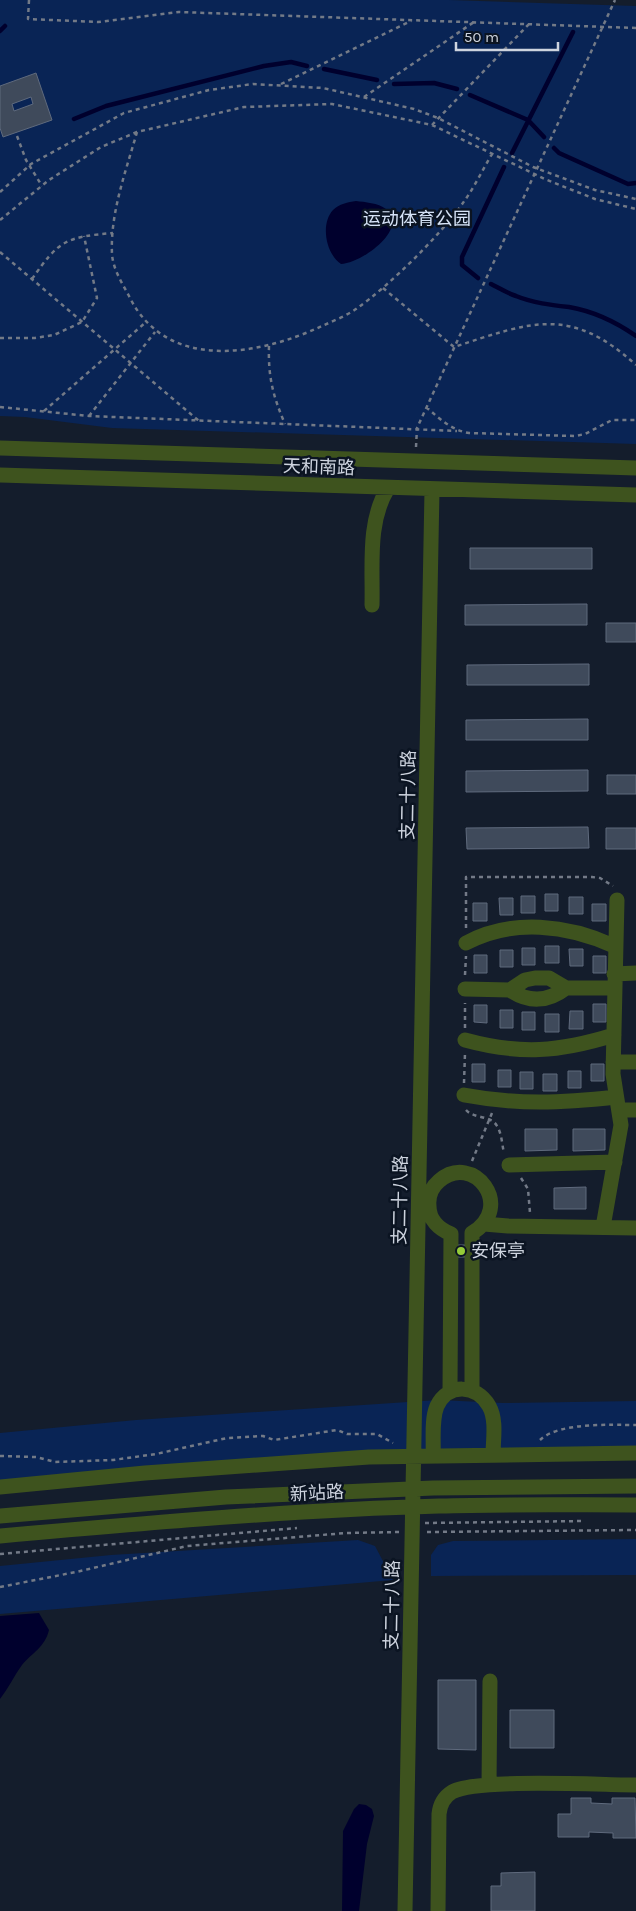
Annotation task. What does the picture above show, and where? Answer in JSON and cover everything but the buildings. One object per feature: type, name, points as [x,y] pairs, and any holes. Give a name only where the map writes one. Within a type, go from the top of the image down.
[{"type":"street","name":"天和南路","points":[[0,448],[636,468]]},
{"type":"street","name":"天和南路","points":[[0,475],[636,495]]},
{"type":"street","points":[[372,605],[373,529],[382,498],[388,488]]},
{"type":"street","name":"支二十八路","points":[[405,1911],[413,1507],[410,1456],[432,490]]},
{"type":"street","points":[[603,1227],[621,1125],[613,1062],[614,946],[617,900]]},
{"type":"street","points":[[466,943],[479,936],[505,929],[543,928],[572,930],[614,946]]},
{"type":"street","points":[[510,990],[520,997],[533,1000],[556,996],[566,988],[614,981],[636,973]]},
{"type":"street","points":[[465,990],[510,990],[525,980],[535,978],[549,978],[566,988]]},
{"type":"street","points":[[465,1040],[501,1048],[548,1050],[580,1045],[614,1035]]},
{"type":"street","points":[[613,1062],[636,1062]]},
{"type":"street","points":[[464,1094],[502,1102],[617,1103],[636,1110]]},
{"type":"street","points":[[509,1164],[615,1162]]},
{"type":"street","points":[[452,1174],[467,1174],[478,1178],[488,1190],[491,1208],[484,1224],[472,1233],[452,1234],[436,1224],[431,1216],[429,1196],[436,1183],[452,1174]]},
{"type":"street","points":[[484,1224],[636,1228]]},
{"type":"street","points":[[472,1233],[472,1390]]},
{"type":"street","points":[[450,1390],[452,1234]]},
{"type":"street","points":[[451,1269],[472,1269]]},
{"type":"street","points":[[451,1323],[472,1323]]},
{"type":"street","points":[[433,1456],[434,1414],[444,1395],[450,1390],[472,1390],[481,1396],[489,1406],[493,1418],[493,1455]]},
{"type":"street","points":[[0,1487],[154,1472],[410,1456],[636,1453]]},
{"type":"street","name":"新站路","points":[[0,1516],[226,1497],[413,1489],[636,1486]]},
{"type":"street","name":"新站路","points":[[0,1536],[185,1519],[413,1507],[636,1505]]},
{"type":"street","points":[[489,1785],[490,1681]]},
{"type":"street","points":[[438,1911],[440,1805],[452,1792],[462,1788],[489,1785],[636,1785]]},
{"type":"path","points":[[29,0],[28,19],[98,22],[179,12],[636,28]]},
{"type":"path","points":[[416,461],[417,430],[426,407],[615,0]]},
{"type":"path","points":[[280,85],[414,20]]},
{"type":"path","points":[[364,97],[475,22]]},
{"type":"path","points":[[432,125],[530,24]]},
{"type":"path","points":[[0,192],[29,166],[124,113],[208,90],[253,84],[323,88],[414,109],[438,118],[537,168],[595,190],[636,199]]},
{"type":"path","points":[[0,220],[42,186],[101,147],[137,132],[244,108],[332,104],[432,125],[534,174],[594,199],[636,209]]},
{"type":"path","points":[[137,132],[120,195],[113,233],[112,255],[117,272],[136,310],[155,332],[196,349],[228,352],[269,346],[294,339],[354,311],[383,288],[431,241],[465,201],[492,154]]},
{"type":"path","points":[[17,136],[29,166],[42,186]]},
{"type":"path","points":[[32,279],[50,254],[67,240],[113,233]]},
{"type":"path","points":[[0,338],[35,338],[54,335],[82,322],[97,298],[84,236]]},
{"type":"path","points":[[0,252],[199,421]]},
{"type":"path","points":[[383,288],[454,347]]},
{"type":"path","points":[[44,411],[146,322]]},
{"type":"path","points":[[454,347],[532,324],[564,324],[584,329],[601,337],[636,365]]},
{"type":"path","points":[[89,416],[155,332]]},
{"type":"path","points":[[269,346],[268,369],[273,396],[286,424]]},
{"type":"path","points":[[0,407],[89,416],[575,436],[585,434],[612,420],[636,420]]},
{"type":"path","points":[[426,407],[457,431]]},
{"type":"path","points":[[466,877],[600,878],[612,885],[615,889],[617,900]]},
{"type":"path","points":[[467,1174],[488,1119],[502,1102]]},
{"type":"path","points":[[533,1455],[541,1438],[555,1431],[601,1425],[636,1425]]},
{"type":"path","points":[[0,1456],[36,1456],[55,1462],[113,1460],[156,1454],[227,1438],[263,1436],[274,1440],[337,1430],[348,1434],[377,1434],[388,1438],[410,1456]]},
{"type":"path","points":[[0,1587],[76,1572],[187,1546],[412,1528],[586,1520]]},
{"type":"path","points":[[0,1554],[307,1527]]},
{"type":"path","points":[[412,1528],[636,1530]]},
{"type":"green space","name":"运动体育公园","points":[[0,0],[449,0],[636,6],[636,444],[112,428],[25,417],[0,416]]},
{"type":"green space","points":[[438,1400],[503,1403],[636,1401],[636,1448],[0,1480],[0,1433],[136,1420]]},
{"type":"green space","points":[[636,1539],[636,1575],[431,1576],[431,1555],[438,1545],[453,1541]]},
{"type":"green space","points":[[358,1540],[375,1546],[393,1580],[0,1614],[0,1566],[111,1555]]},
{"type":"shaded area","points":[[356,201],[375,204],[386,209],[392,216],[392,225],[381,243],[371,251],[361,258],[341,264],[328,246],[326,238],[327,223],[329,216],[335,208]]},
{"type":"shaded area","points":[[39,1613],[49,1630],[47,1636],[22,1665],[0,1699],[0,1616]]},
{"type":"shaded area","points":[[359,1804],[366,1805],[372,1809],[374,1816],[367,1844],[359,1911],[342,1911],[343,1831],[354,1809]]},
{"type":"waterway","points":[[0,31],[5,26]]},
{"type":"waterway","points":[[512,153],[573,32]]},
{"type":"waterway","points":[[74,119],[106,106],[264,66],[291,62],[307,66]]},
{"type":"waterway","points":[[324,69],[377,80]]},
{"type":"waterway","points":[[394,84],[434,83],[457,89]]},
{"type":"waterway","points":[[470,95],[528,120],[544,137]]},
{"type":"waterway","points":[[554,148],[559,153],[628,184],[636,183]]},
{"type":"waterway","points":[[478,278],[462,265],[462,257],[504,167]]},
{"type":"waterway","points":[[491,284],[529,300],[595,314],[636,336]]},
{"type":"place","name":"安保亭","points":[[461,1251]]}]
